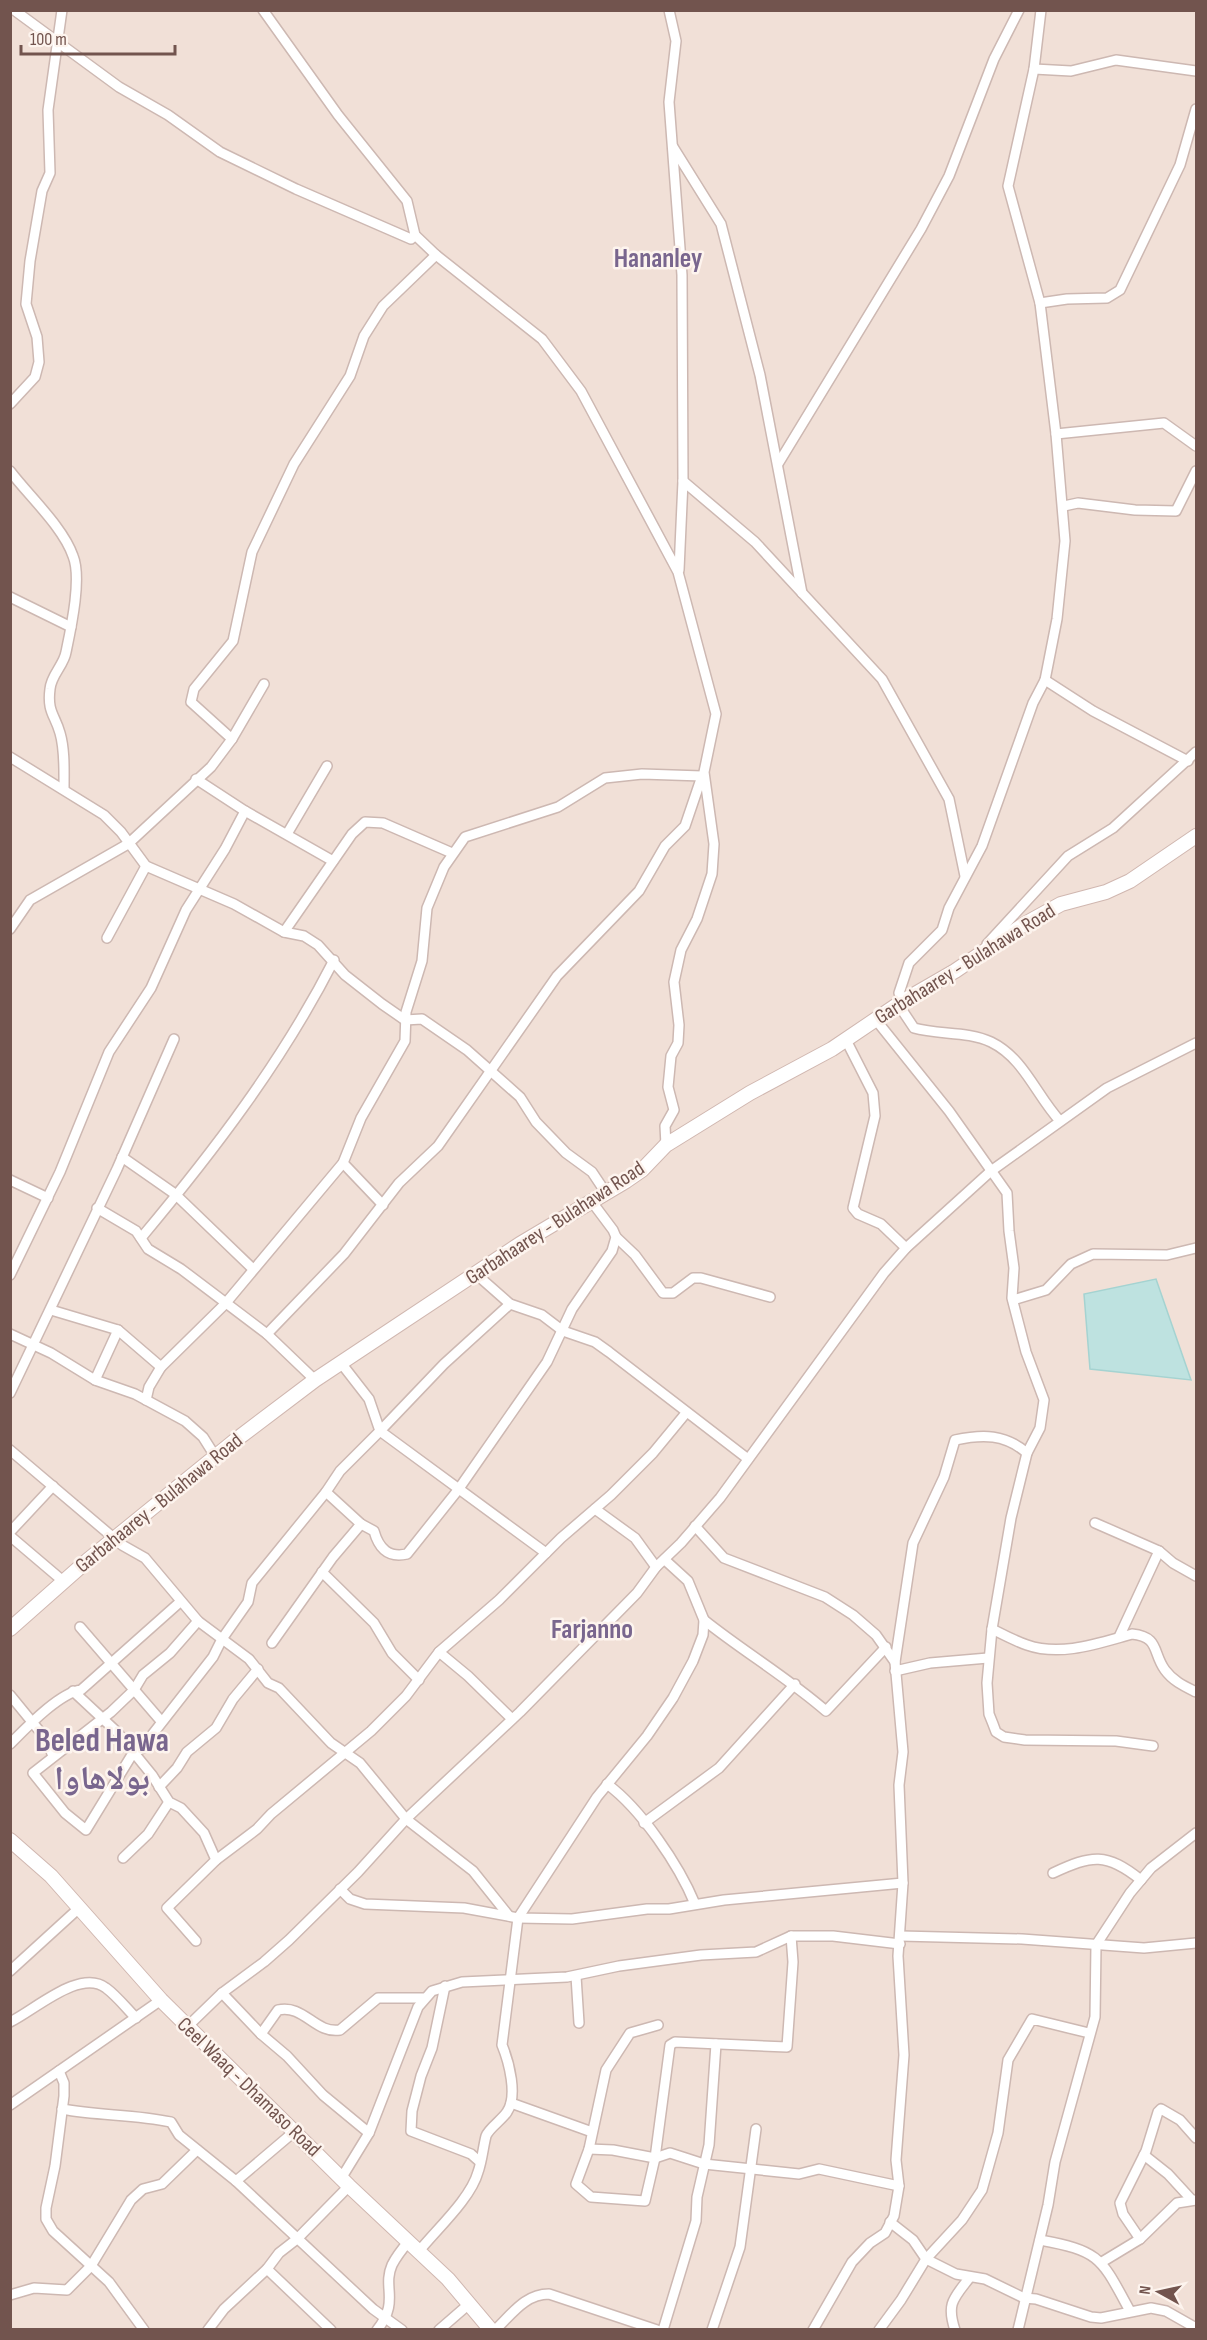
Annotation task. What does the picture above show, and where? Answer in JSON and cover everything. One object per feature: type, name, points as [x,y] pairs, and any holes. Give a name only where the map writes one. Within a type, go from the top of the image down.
[{"type":"main road","name":"Garbahaarey - Bulahawa Road","points":[[10,1629],[63,1581],[117,1539],[215,1456],[315,1380],[520,1244],[642,1170],[666,1146],[750,1093],[846,1040],[900,1002],[955,971],[1061,904],[1106,892],[1130,881],[1197,836]]},
{"type":"main road","name":"Ceel Waaq - Dhamaso Road","points":[[10,1840],[51,1876],[161,2000],[189,2025],[345,2182],[420,2250],[491,2330]]},
{"type":"street","points":[[14,10],[119,87],[168,115],[220,152],[296,189],[411,239],[415,235]]},
{"type":"street","points":[[10,404],[35,377],[39,362],[37,337],[26,304],[30,261],[42,191],[50,172],[48,110],[62,10]]},
{"type":"street","points":[[263,10],[338,115],[407,201],[415,235],[436,255],[542,339],[581,392],[678,572],[716,714],[703,774],[685,826],[666,846],[645,883],[557,976],[492,1073],[438,1146],[408,1173],[327,1273],[267,1334]]},
{"type":"street","points":[[669,10],[676,41],[669,89],[682,275],[683,481],[678,572]]},
{"type":"street","points":[[778,464],[921,229],[949,176],[994,59],[1018,10]]},
{"type":"street","points":[[1040,11],[1034,69],[1020,142],[1008,186],[1040,303],[1064,506],[1063,571],[1045,680],[1033,703],[982,846],[949,908],[942,930],[909,963],[899,993],[900,1002],[914,1028],[938,1035],[962,1035],[989,1042],[1012,1056],[1047,1107],[1060,1121]]},
{"type":"street","points":[[1034,69],[1071,71],[1116,60],[1197,71]]},
{"type":"street","points":[[1040,303],[1067,299],[1107,298],[1120,290],[1180,165],[1197,109]]},
{"type":"street","points":[[672,145],[721,224],[760,375],[802,593]]},
{"type":"street","points":[[232,739],[191,702],[194,689],[233,640],[252,552],[264,524],[294,464],[350,376],[364,336],[383,306],[436,255]]},
{"type":"street","points":[[1056,434],[1164,423],[1197,446]]},
{"type":"street","points":[[10,471],[65,539],[74,558],[76,579],[66,656],[50,686],[49,702],[52,717],[60,733],[64,788]]},
{"type":"street","points":[[1064,506],[1078,502],[1135,510],[1176,511],[1197,471]]},
{"type":"street","points":[[683,481],[755,542],[882,679],[949,799],[965,876]]},
{"type":"street","points":[[10,597],[71,627]]},
{"type":"street","points":[[1045,680],[1093,711],[1188,761]]},
{"type":"street","points":[[10,929],[30,900],[128,844],[211,767],[232,739],[264,684]]},
{"type":"street","points":[[977,955],[1068,856],[1113,828],[1197,752]]},
{"type":"street","points":[[10,757],[64,788],[112,821],[146,866],[197,890],[234,904],[284,932],[304,936],[334,960],[345,975],[405,1020],[422,1019],[467,1050],[520,1097],[536,1122],[555,1142],[592,1172],[606,1193]]},
{"type":"street","points":[[287,834],[327,766]]},
{"type":"street","points":[[146,1400],[149,1387],[160,1367],[225,1304],[343,1163],[361,1118],[402,1049],[405,1020],[422,961],[427,908],[452,852],[465,837],[558,807],[606,778],[642,774],[703,774]]},
{"type":"street","points":[[666,1146],[665,1126],[674,1110],[668,1087],[668,1073],[671,1056],[678,1043],[679,1025],[673,992],[674,982],[681,950],[697,919],[710,881],[713,860],[714,844],[703,774]]},
{"type":"street","points":[[196,779],[245,811],[333,861]]},
{"type":"street","points":[[10,1275],[48,1198],[109,1052],[150,988],[170,939],[197,890],[218,861],[245,811]]},
{"type":"street","points":[[284,932],[352,834],[365,822],[384,823],[452,852]]},
{"type":"street","points":[[107,938],[146,866]]},
{"type":"street","points":[[141,1238],[175,1194],[197,1172],[255,1092],[298,1026],[334,960]]},
{"type":"street","points":[[876,1020],[949,1111],[1007,1193],[1014,1268],[1013,1300],[1026,1352],[1044,1400],[1040,1428],[1027,1453],[1011,1518],[988,1659],[989,1714],[996,1732],[1004,1737],[1048,1742],[1116,1741],[1153,1746]]},
{"type":"street","points":[[10,1393],[122,1157],[174,1039]]},
{"type":"street","points":[[846,1040],[873,1093],[875,1116],[853,1208],[858,1214],[882,1224],[906,1248]]},
{"type":"street","points":[[189,2025],[222,1993],[271,1956],[340,1889],[406,1819],[513,1719],[637,1593],[656,1567],[665,1560],[720,1498],[884,1273],[906,1248],[992,1171],[1060,1121],[1107,1088],[1197,1043]]},
{"type":"street","points":[[122,1157],[175,1194],[253,1269]]},
{"type":"street","points":[[343,1163],[383,1205]]},
{"type":"street","points":[[10,1180],[48,1198]]},
{"type":"street","points":[[592,1202],[616,1237],[635,1256],[663,1293],[673,1293],[693,1278],[701,1278],[770,1297]]},
{"type":"street","points":[[97,1209],[128,1225],[141,1238],[147,1249],[181,1269],[267,1334],[315,1380]]},
{"type":"street","points":[[326,1492],[361,1524],[374,1532],[378,1544],[387,1552],[393,1556],[407,1554],[458,1490],[547,1362],[572,1309],[608,1259],[616,1237]]},
{"type":"street","points":[[1013,1300],[1046,1290],[1071,1264],[1093,1254],[1167,1255],[1197,1248]]},
{"type":"street","points":[[476,1274],[510,1304],[542,1315],[563,1331],[595,1342],[748,1459]]},
{"type":"street","points":[[198,1621],[170,1653],[143,1675],[134,1690],[33,1773],[65,1814],[86,1830],[133,1754],[141,1749],[161,1721],[200,1677],[222,1639],[248,1602],[252,1583],[349,1460],[444,1364],[510,1304]]},
{"type":"street","points":[[51,1310],[118,1330],[160,1367]]},
{"type":"street","points":[[95,1380],[118,1330]]},
{"type":"street","points":[[10,1335],[32,1344],[95,1380],[146,1400],[185,1420],[203,1437],[215,1456]]},
{"type":"street","points":[[341,1363],[369,1400],[380,1431],[546,1553]]},
{"type":"street","points":[[196,1941],[167,1908],[216,1860],[237,1846],[271,1814],[347,1752],[406,1696],[439,1652],[499,1600],[653,1453],[686,1413]]},
{"type":"street","points":[[813,2330],[852,2262],[870,2243],[885,2233],[894,2216],[899,2187],[896,2160],[904,2055],[901,1940],[903,1883],[899,1820],[903,1752],[895,1667],[913,1543],[944,1477],[955,1440],[981,1435],[992,1436],[1016,1443],[1027,1453]]},
{"type":"street","points":[[10,1450],[122,1545],[145,1558],[198,1621],[249,1659],[268,1683],[279,1689],[331,1743],[347,1752],[371,1774],[406,1819],[473,1871],[513,1917]]},
{"type":"street","points":[[10,1532],[54,1486]]},
{"type":"street","points":[[595,1509],[635,1538],[656,1567]]},
{"type":"street","points":[[1095,1523],[1159,1551],[1173,1563],[1197,1576]]},
{"type":"street","points":[[272,1642],[322,1572],[361,1524]]},
{"type":"street","points":[[695,1526],[724,1558],[825,1597],[853,1615],[886,1647],[895,1667]]},
{"type":"street","points":[[10,1536],[63,1581]]},
{"type":"street","points":[[1119,1637],[1159,1551]]},
{"type":"street","points":[[420,2250],[470,2189],[480,2162],[486,2135],[512,2103],[513,2092],[509,2082],[508,2062],[502,2045],[511,1980],[513,1917],[607,1784],[647,1736],[673,1698],[693,1661],[703,1635],[704,1620],[688,1581],[665,1560]]},
{"type":"street","points":[[322,1572],[374,1623],[392,1653],[419,1680]]},
{"type":"street","points":[[10,1744],[50,1707],[73,1691],[81,1690],[180,1602]]},
{"type":"street","points":[[704,1620],[742,1650],[795,1684],[826,1711],[886,1647]]},
{"type":"street","points":[[80,1627],[110,1665],[161,1721]]},
{"type":"street","points":[[992,1629],[1028,1645],[1048,1649],[1083,1647],[1132,1634],[1148,1638],[1165,1670],[1177,1683],[1197,1692]]},
{"type":"street","points":[[439,1652],[513,1719]]},
{"type":"street","points":[[895,1667],[988,1659]]},
{"type":"street","points":[[159,1787],[177,1768],[187,1752],[216,1728],[233,1699],[258,1669]]},
{"type":"street","points":[[644,1823],[719,1768],[795,1684]]},
{"type":"street","points":[[73,1691],[117,1732],[152,1775],[169,1802],[181,1808],[204,1833],[216,1860]]},
{"type":"street","points":[[10,1695],[46,1740],[53,1756]]},
{"type":"street","points":[[607,1784],[644,1823],[683,1874],[695,1904]]},
{"type":"street","points":[[123,1858],[148,1834],[169,1802]]},
{"type":"street","points":[[1018,2330],[1040,2240],[1055,2162],[1097,1998],[1096,1945],[1151,1868],[1197,1833]]},
{"type":"street","points":[[1053,1873],[1095,1857],[1125,1867],[1141,1880]]},
{"type":"street","points":[[340,1889],[350,1899],[365,1904],[464,1908],[513,1917],[572,1919],[903,1883]]},
{"type":"street","points":[[10,1971],[78,1909]]},
{"type":"street","points":[[208,2330],[224,2309],[267,2270],[279,2253],[297,2239],[345,2182],[369,2133],[413,2016],[423,1998],[432,1991],[446,1986],[481,1980],[576,1976],[619,1966],[756,1952],[791,1936],[901,1940],[1022,1939],[1162,1948],[1197,1943]]},
{"type":"street","points":[[658,2025],[630,2033],[606,2070],[589,2149],[578,2178],[577,2188],[591,2197],[645,2201],[655,2157],[670,2045],[675,2042],[787,2047],[793,1962],[791,1936]]},
{"type":"street","points":[[576,1976],[579,2023]]},
{"type":"street","points":[[10,2022],[50,1997],[76,1985],[93,1982],[106,1988],[136,2018]]},
{"type":"street","points":[[446,1986],[432,2048],[421,2076],[412,2110],[411,2132],[471,2154],[480,2162]]},
{"type":"street","points":[[222,1993],[261,2034],[287,2056],[323,2095],[369,2133]]},
{"type":"street","points":[[261,2034],[278,2010],[286,2008],[305,2014],[310,2020],[333,2031],[340,2030],[378,1998],[423,1998]]},
{"type":"street","points":[[10,2104],[161,2000]]},
{"type":"street","points":[[879,2330],[926,2259],[962,2220],[982,2190],[998,2133],[1008,2060],[1032,2019],[1089,2033]]},
{"type":"street","points":[[663,2330],[696,2221],[709,2145],[716,2044]]},
{"type":"street","points":[[59,2071],[64,2083],[63,2109],[46,2219],[53,2231],[109,2282],[144,2330]]},
{"type":"street","points":[[512,2103],[592,2132]]},
{"type":"street","points":[[63,2109],[97,2115],[126,2114],[171,2122],[179,2135],[236,2181],[373,2309],[402,2330]]},
{"type":"street","points":[[1140,2239],[1124,2214],[1120,2203],[1144,2156],[1158,2112],[1161,2109],[1180,2120],[1197,2138]]},
{"type":"street","points":[[712,2330],[740,2247],[756,2129]]},
{"type":"street","points":[[236,2181],[296,2131]]},
{"type":"street","points":[[589,2149],[655,2157],[670,2153],[704,2164],[799,2174],[819,2169],[899,2187]]},
{"type":"street","points":[[10,2295],[28,2289],[67,2290],[91,2266],[131,2200],[143,2189],[162,2184],[196,2150]]},
{"type":"street","points":[[1144,2156],[1168,2174],[1194,2200]]},
{"type":"street","points":[[1102,2262],[1140,2239],[1165,2212],[1177,2203],[1194,2200]]},
{"type":"street","points":[[891,2222],[913,2240],[926,2259],[970,2277],[985,2279],[1024,2298],[1036,2299],[1084,2316],[1101,2318],[1151,2308],[1166,2311],[1197,2328]]},
{"type":"street","points":[[1040,2240],[1079,2247],[1102,2262],[1130,2311]]},
{"type":"street","points":[[377,2330],[387,2317],[392,2297],[392,2266],[409,2241]]},
{"type":"street","points":[[267,2270],[331,2330]]},
{"type":"street","points":[[955,2330],[949,2316],[950,2309],[956,2295],[970,2277]]},
{"type":"street","points":[[495,2330],[524,2301],[537,2294],[549,2294],[657,2330]]},
{"type":"street","points":[[439,2330],[469,2304]]},
{"type":"shaded area","points":[[11,11],[1196,11],[1196,2329],[11,2329]]},
{"type":"water","points":[[1156,1279],[1191,1380],[1090,1369],[1084,1294]]},
{"type":"district","name":"Hananley","points":[[658,259]]},
{"type":"district","name":"Farjanno","points":[[592,1630]]},
{"type":"district","name":"Beled Hawa بولاهاوا","points":[[102,1760]]}]
